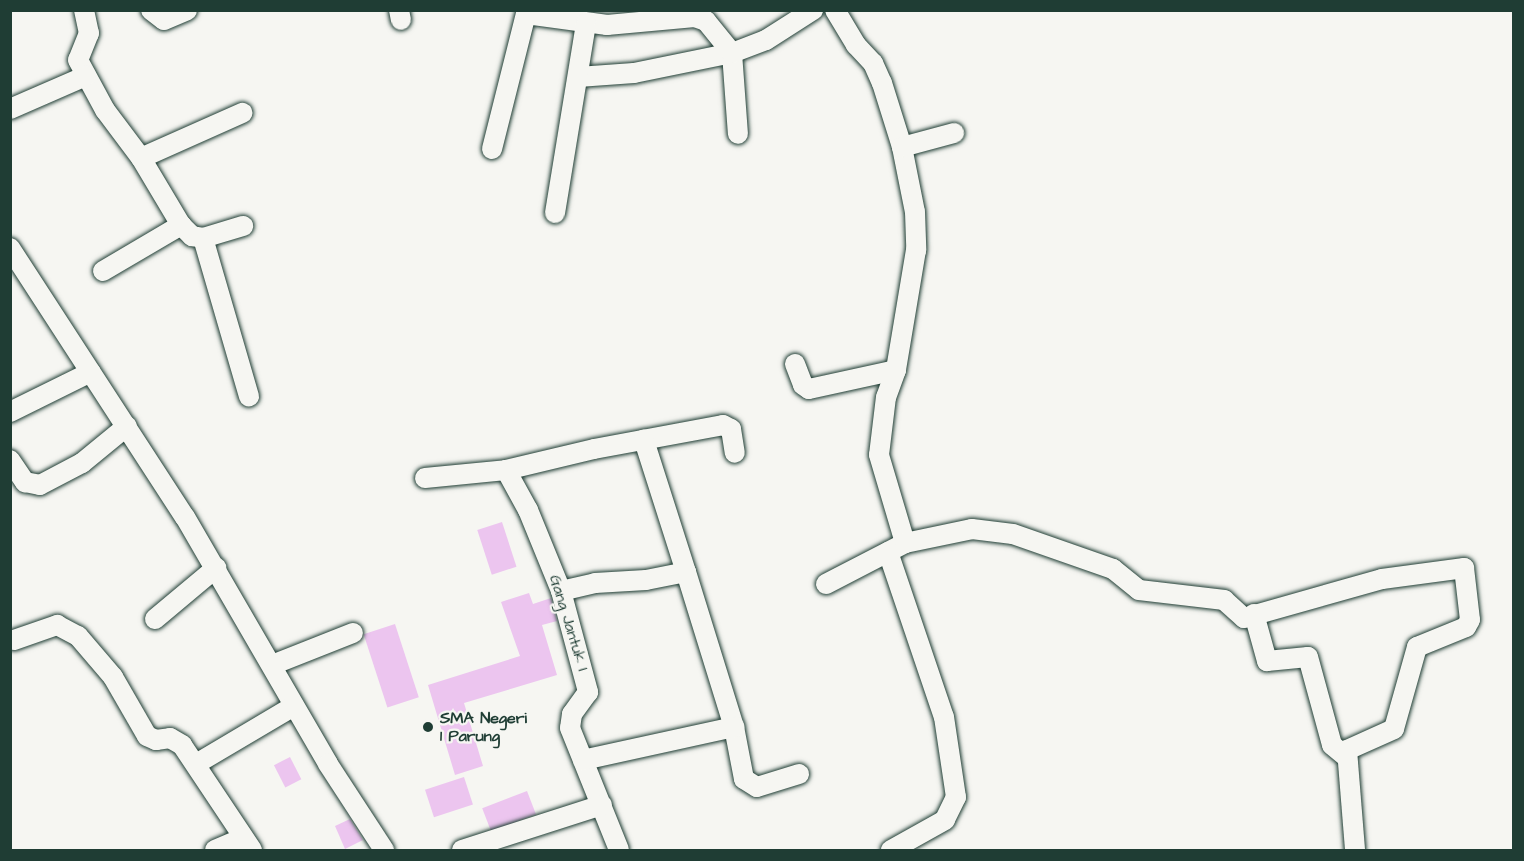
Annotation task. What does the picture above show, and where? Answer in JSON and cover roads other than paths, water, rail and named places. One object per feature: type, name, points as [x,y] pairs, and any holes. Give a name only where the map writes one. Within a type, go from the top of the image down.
[{"type":"street","points":[[84,10],[89,33],[78,56],[86,76],[141,158],[180,225],[192,236],[202,238],[243,226]]},
{"type":"street","points":[[151,10],[164,20],[187,10]]},
{"type":"street","points":[[578,77],[634,73],[732,54],[766,40],[813,10]]},
{"type":"street","points":[[836,10],[856,45],[873,63],[902,147],[915,212],[916,240],[896,370],[886,397],[879,455],[897,547],[944,717],[956,797],[945,820],[891,850]]},
{"type":"street","points":[[492,149],[518,12],[586,24],[694,17],[706,21],[732,54],[738,134]]},
{"type":"street","points":[[555,213],[586,24]]},
{"type":"street","points":[[10,109],[86,76]]},
{"type":"street","points":[[141,158],[242,113]]},
{"type":"street","points":[[902,147],[954,134]]},
{"type":"street","points":[[103,271],[180,225]]},
{"type":"street","points":[[202,238],[249,396]]},
{"type":"street","points":[[10,248],[16,269],[91,372],[216,568],[294,706],[384,850]]},
{"type":"street","points":[[795,364],[802,385],[809,389],[896,370]]},
{"type":"street","points":[[10,412],[91,372]]},
{"type":"street","points":[[425,478],[506,470],[726,425],[731,429],[735,453]]},
{"type":"street","points":[[10,460],[26,483],[40,486],[82,463],[127,426]]},
{"type":"street","points":[[644,440],[734,727],[740,771],[752,785],[764,786],[799,774]]},
{"type":"street","name":"Gang Jantuk I","points":[[506,470],[542,537],[561,591],[588,692],[569,720],[619,850]]},
{"type":"street","points":[[826,584],[897,547],[955,530],[996,530],[1118,571],[1139,590],[1206,596],[1224,600],[1244,618],[1382,579],[1464,568],[1467,572],[1470,620],[1466,627],[1417,647],[1394,729],[1352,746],[1345,756],[1355,850]]},
{"type":"street","points":[[155,619],[216,568]]},
{"type":"street","points":[[561,591],[596,583],[646,580],[686,572]]},
{"type":"street","points":[[1254,614],[1267,661],[1308,657],[1332,745],[1345,756]]},
{"type":"street","points":[[12,639],[57,625],[70,630],[113,677],[148,738],[176,740],[196,764],[247,844],[215,850]]},
{"type":"street","points":[[272,665],[353,633]]},
{"type":"street","points":[[196,764],[294,706]]},
{"type":"street","points":[[583,760],[734,727]]},
{"type":"street","points":[[462,850],[602,805]]},
{"type":"place","name":"SMA Negeri 1 Parung","points":[[428,727]]}]
